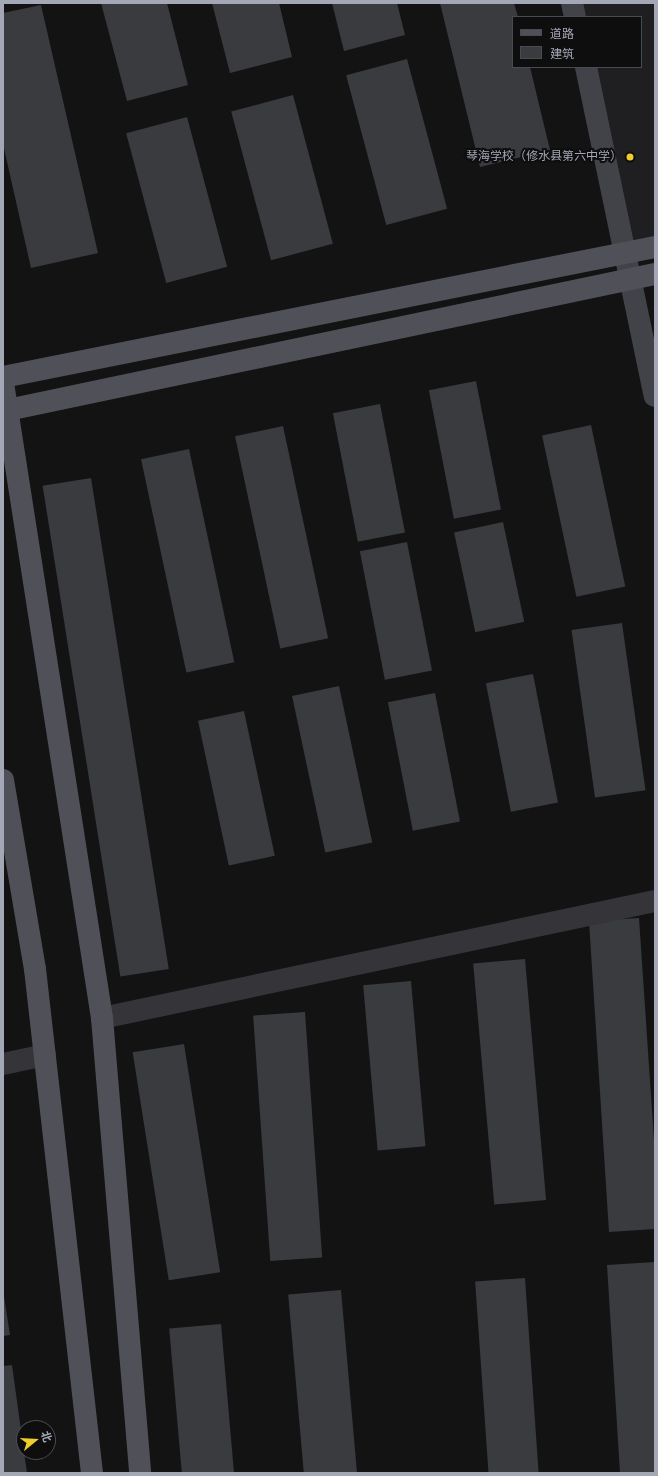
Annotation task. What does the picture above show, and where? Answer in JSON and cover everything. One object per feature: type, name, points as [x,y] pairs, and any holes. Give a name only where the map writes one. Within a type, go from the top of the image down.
[{"type":"main road","points":[[3,377],[655,246]]},
{"type":"main road","points":[[5,410],[655,274]]},
{"type":"main road","points":[[3,383],[5,410],[102,1018],[140,1473]]},
{"type":"main road","points":[[3,784],[35,969],[92,1473]]},
{"type":"street","points":[[572,3],[575,16]]},
{"type":"street","points":[[586,68],[655,396]]},
{"type":"street","points":[[102,1018],[655,901]]},
{"type":"street","points":[[3,1064],[45,1055]]},
{"type":"shaded area","name":"琴海学校（修水县第六中学）","points":[[572,3],[655,3],[655,247],[625,253],[586,68],[642,68],[642,16],[575,16]]},
{"type":"building","points":[[101,3],[167,3],[188,85],[127,101]]},
{"type":"building","points":[[212,3],[279,3],[292,57],[230,73]]},
{"type":"building","points":[[332,3],[397,3],[405,35],[344,51]]},
{"type":"building","points":[[440,3],[514,3],[518,16],[512,16],[512,68],[530,68],[550,150],[480,167]]},
{"type":"building","points":[[41,5],[98,253],[31,268],[3,144],[3,13]]},
{"type":"building","points":[[407,59],[447,209],[386,225],[346,75]]},
{"type":"building","points":[[293,95],[333,244],[271,260],[231,112]]},
{"type":"building","points":[[187,117],[227,267],[166,283],[126,133]]},
{"type":"building","points":[[476,381],[501,510],[454,519],[429,390]]},
{"type":"building","points":[[380,404],[405,533],[358,542],[333,413]]},
{"type":"building","points":[[591,425],[625,586],[576,597],[542,435]]},
{"type":"building","points":[[283,426],[328,638],[280,648],[235,436]]},
{"type":"building","points":[[189,449],[234,662],[186,672],[141,459]]},
{"type":"building","points":[[91,478],[169,969],[120,977],[43,486]]},
{"type":"building","points":[[503,522],[524,622],[475,632],[454,532]]},
{"type":"building","points":[[407,542],[432,671],[385,680],[360,551]]},
{"type":"building","points":[[622,623],[646,790],[595,797],[571,630]]},
{"type":"building","points":[[533,674],[558,803],[511,812],[486,683]]},
{"type":"building","points":[[339,686],[372,843],[325,852],[292,696]]},
{"type":"building","points":[[435,693],[460,822],[413,831],[388,702]]},
{"type":"building","points":[[244,711],[275,856],[229,866],[198,721]]},
{"type":"building","points":[[639,918],[655,1155],[655,1229],[609,1232],[589,921]]},
{"type":"building","points":[[525,959],[546,1200],[494,1205],[473,964]]},
{"type":"building","points":[[411,981],[425,1146],[378,1151],[363,985]]},
{"type":"building","points":[[305,1012],[322,1257],[270,1261],[253,1016]]},
{"type":"building","points":[[184,1044],[220,1272],[169,1280],[133,1052]]},
{"type":"building","points":[[655,1262],[655,1473],[620,1473],[607,1265]]},
{"type":"building","points":[[525,1278],[539,1473],[489,1473],[475,1281]]},
{"type":"building","points":[[3,1290],[10,1335],[3,1336]]},
{"type":"building","points":[[341,1290],[357,1473],[304,1473],[288,1295]]},
{"type":"building","points":[[221,1324],[234,1472],[182,1473],[169,1329]]},
{"type":"building","points":[[12,1365],[20,1420],[16,1420],[16,1460],[25,1460],[27,1473],[3,1473],[3,1366]]},
{"type":"place","name":"琴海学校（修水县第六中学）","points":[[630,157]]}]
